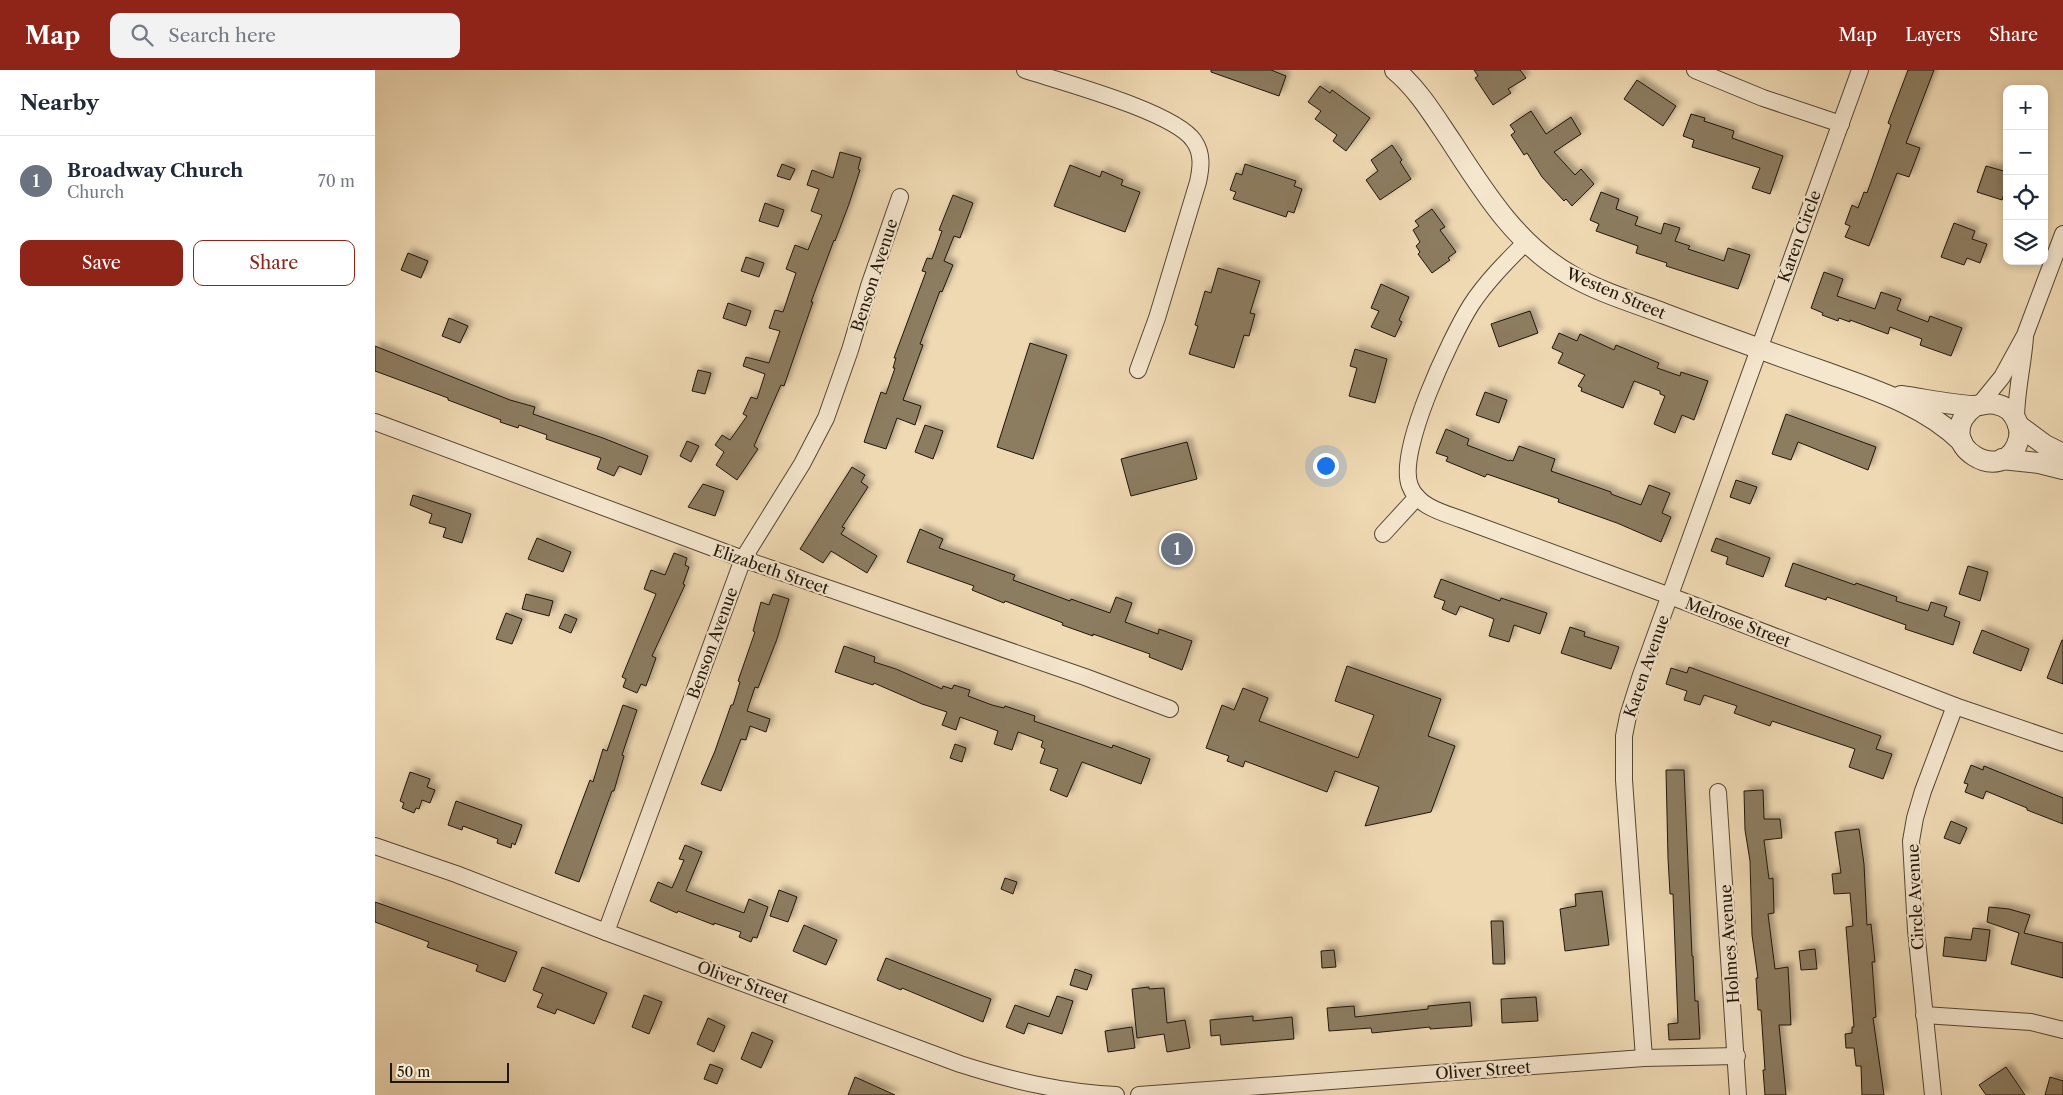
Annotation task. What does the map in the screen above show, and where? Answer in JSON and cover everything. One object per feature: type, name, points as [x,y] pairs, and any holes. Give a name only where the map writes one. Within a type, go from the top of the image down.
[{"type":"street","points":[[1025,70],[1130,105],[1167,120],[1182,128],[1196,145],[1201,160],[1198,182],[1138,370]]},
{"type":"street","name":"Westen Street","points":[[1395,70],[1417,92],[1496,208],[1526,242],[1552,264],[1572,276],[1617,296],[1758,349],[1889,395],[1936,420],[1962,442]]},
{"type":"street","points":[[1695,70],[1763,98],[1841,124]]},
{"type":"street","name":"Karen Circle","points":[[1758,349],[1860,70]]},
{"type":"street","name":"Benson Avenue","points":[[606,932],[743,559],[802,464],[826,418],[900,197]]},
{"type":"street","points":[[2025,335],[2023,364],[2016,404],[2019,435],[2016,445],[2011,453],[2002,459],[1993,462],[1983,461],[1970,454],[1962,442],[1960,434],[1964,418],[1997,384],[2025,335],[2063,234]]},
{"type":"street","points":[[1383,534],[1417,497],[1408,479],[1407,470],[1410,451],[1430,390],[1445,353],[1471,305],[1488,281],[1526,242]]},
{"type":"street","name":"Karen Avenue","points":[[1644,1058],[1626,802],[1624,736],[1634,696],[1758,349]]},
{"type":"street","name":"Westen Street","points":[[1889,395],[1978,405]]},
{"type":"street","points":[[1978,405],[1988,403],[2005,407],[2017,422],[2045,445],[2063,454]]},
{"type":"street","name":"Elizabeth Street","points":[[375,422],[743,559],[1085,677],[1170,709]]},
{"type":"street","points":[[2002,459],[2039,463],[2063,470]]},
{"type":"street","name":"Melrose Street","points":[[1417,497],[1431,507],[1463,520],[1670,596],[1955,706],[2063,743]]},
{"type":"street","name":"Circle Avenue","points":[[1933,1095],[1916,930],[1911,841],[1923,791],[1955,706]]},
{"type":"street","name":"Holmes Avenue","points":[[1718,792],[1737,1056],[1738,1095]]},
{"type":"street","name":"Oliver Street","points":[[375,846],[456,874],[606,932],[999,1076],[1043,1087],[1116,1095]]},
{"type":"street","points":[[1924,1015],[2031,1022],[2063,1030]]},
{"type":"street","name":"Oliver Street","points":[[1139,1095],[1644,1058],[1737,1056]]},
{"type":"building","points":[[1211,70],[1271,70],[1286,76],[1279,96],[1211,72]]},
{"type":"building","points":[[1474,70],[1520,70],[1526,78],[1508,89],[1511,93],[1493,105],[1475,78],[1478,76]]},
{"type":"building","points":[[1908,70],[1934,70],[1906,143],[1920,148],[1909,177],[1897,173],[1869,246],[1845,237],[1850,226],[1845,224],[1852,205],[1858,208],[1864,192],[1867,193],[1891,125],[1888,123]]},
{"type":"building","points":[[1637,80],[1676,106],[1663,126],[1624,99]]},
{"type":"building","points":[[1320,86],[1330,93],[1332,90],[1370,118],[1346,151],[1333,141],[1337,135],[1315,119],[1321,111],[1308,102]]},
{"type":"building","points":[[1531,111],[1546,134],[1571,117],[1581,134],[1554,152],[1575,175],[1581,169],[1594,184],[1572,206],[1566,199],[1564,201],[1542,177],[1527,153],[1524,155],[1511,135],[1515,132],[1510,125]]},
{"type":"building","points":[[1691,114],[1705,118],[1704,121],[1734,131],[1732,138],[1783,156],[1770,194],[1752,188],[1760,168],[1692,147],[1694,140],[1683,136]]},
{"type":"building","points":[[1392,145],[1411,179],[1380,200],[1366,180],[1378,171],[1371,160]]},
{"type":"building","points":[[840,152],[861,158],[858,169],[860,170],[849,204],[811,302],[813,302],[784,386],[781,385],[754,446],[758,449],[737,480],[716,465],[724,452],[715,445],[722,435],[730,440],[747,416],[743,414],[751,397],[757,399],[765,374],[743,366],[746,357],[769,363],[780,331],[769,328],[775,310],[783,312],[796,273],[786,269],[795,245],[808,250],[822,215],[811,211],[819,189],[807,185],[812,170],[833,178]]},
{"type":"building","points":[[782,164],[795,169],[790,180],[777,176]]},
{"type":"building","points":[[1245,164],[1296,181],[1294,186],[1302,189],[1294,213],[1288,211],[1286,217],[1233,199],[1236,192],[1230,190],[1236,173],[1242,175]]},
{"type":"building","points":[[1070,165],[1100,177],[1102,171],[1123,180],[1121,185],[1140,192],[1125,232],[1054,206]]},
{"type":"building","points":[[1986,166],[2003,171],[2002,200],[1977,192]]},
{"type":"building","points":[[1601,192],[1619,199],[1616,209],[1638,217],[1635,225],[1661,234],[1664,223],[1680,228],[1675,241],[1690,246],[1688,249],[1724,261],[1728,248],[1750,255],[1738,289],[1666,266],[1667,263],[1636,253],[1638,246],[1596,231],[1599,224],[1590,220]]},
{"type":"building","points":[[953,195],[973,203],[960,238],[954,236],[944,261],[953,265],[942,292],[940,291],[920,344],[923,345],[903,400],[921,406],[915,425],[897,418],[886,449],[864,442],[881,392],[886,394],[895,368],[893,368],[896,358],[894,358],[926,272],[922,271],[927,258],[932,259],[942,231],[939,230]]},
{"type":"building","points":[[765,203],[784,210],[778,227],[759,221]]},
{"type":"building","points":[[1432,209],[1445,227],[1440,230],[1456,252],[1448,258],[1450,260],[1432,273],[1418,254],[1420,252],[1416,246],[1420,242],[1413,230],[1419,226],[1415,221]]},
{"type":"building","points":[[1954,223],[1975,231],[1972,239],[1987,244],[1980,263],[1967,258],[1964,265],[1941,257]]},
{"type":"building","points":[[408,253],[428,261],[421,278],[401,270]]},
{"type":"building","points":[[746,257],[764,263],[759,277],[741,271]]},
{"type":"building","points":[[1218,268],[1260,281],[1250,313],[1255,314],[1249,336],[1244,335],[1234,368],[1189,354],[1198,326],[1195,325],[1205,291],[1211,293]]},
{"type":"building","points":[[1824,272],[1843,279],[1837,296],[1875,309],[1881,292],[1901,299],[1897,310],[1928,322],[1930,316],[1962,328],[1951,356],[1920,345],[1922,339],[1890,327],[1888,334],[1850,320],[1850,322],[1839,318],[1838,321],[1822,315],[1823,313],[1811,308]]},
{"type":"building","points":[[1381,284],[1409,297],[1399,320],[1402,322],[1395,337],[1371,327],[1379,311],[1371,308]]},
{"type":"building","points":[[728,303],[751,311],[746,326],[723,318]]},
{"type":"building","points":[[1530,311],[1538,333],[1499,347],[1491,324]]},
{"type":"building","points":[[449,318],[468,326],[460,343],[442,336]]},
{"type":"building","points":[[1559,333],[1577,341],[1580,334],[1614,350],[1616,345],[1659,363],[1657,368],[1680,376],[1681,372],[1708,381],[1694,420],[1682,415],[1675,433],[1654,424],[1665,396],[1660,394],[1660,391],[1634,381],[1623,408],[1581,391],[1582,388],[1578,386],[1585,375],[1558,363],[1563,353],[1552,348]]},
{"type":"building","points":[[1030,343],[1067,355],[1033,459],[997,447]]},
{"type":"building","points":[[375,346],[510,400],[535,407],[533,414],[648,456],[641,475],[619,466],[614,476],[597,469],[601,458],[546,439],[547,435],[519,425],[518,428],[500,422],[501,420],[448,400],[448,398],[375,371]]},
{"type":"building","points":[[1355,349],[1387,359],[1375,403],[1349,396],[1357,368],[1350,366]]},
{"type":"building","points":[[698,370],[711,373],[705,394],[692,391]]},
{"type":"building","points":[[1485,392],[1507,400],[1499,423],[1476,415]]},
{"type":"building","points":[[1786,414],[1876,447],[1868,470],[1798,442],[1791,460],[1772,454]]},
{"type":"building","points":[[925,425],[943,431],[933,459],[915,452]]},
{"type":"building","points":[[1446,429],[1469,439],[1467,445],[1509,461],[1513,461],[1519,446],[1555,459],[1551,471],[1611,492],[1611,494],[1641,505],[1649,485],[1670,493],[1662,513],[1671,517],[1661,542],[1617,523],[1558,502],[1559,499],[1487,474],[1485,477],[1446,461],[1448,457],[1436,453]]},
{"type":"building","points":[[687,441],[699,446],[691,462],[680,456]]},
{"type":"building","points":[[1187,442],[1197,479],[1131,496],[1121,459]]},
{"type":"building","points":[[852,467],[865,475],[861,482],[868,487],[842,527],[845,528],[841,534],[877,556],[867,573],[831,551],[823,563],[800,549]]},
{"type":"building","points":[[1736,480],[1757,487],[1750,504],[1730,497]]},
{"type":"building","points":[[703,484],[724,491],[715,516],[688,507]]},
{"type":"building","points":[[413,495],[471,514],[462,543],[443,537],[446,528],[429,523],[432,514],[410,505]]},
{"type":"building","points":[[920,529],[943,539],[939,548],[1015,575],[1013,580],[1070,601],[1071,599],[1110,613],[1116,597],[1132,603],[1125,622],[1158,634],[1159,629],[1192,641],[1182,670],[1149,657],[1150,654],[1062,625],[1063,623],[972,590],[974,586],[907,562]]},
{"type":"building","points":[[537,538],[571,552],[563,572],[528,559]]},
{"type":"building","points":[[1716,538],[1770,558],[1763,577],[1726,564],[1728,557],[1711,551]]},
{"type":"building","points":[[674,553],[687,558],[685,565],[689,567],[683,584],[685,585],[652,656],[656,658],[646,686],[641,684],[637,693],[623,687],[626,679],[622,677],[656,594],[644,589],[651,570],[665,575]]},
{"type":"building","points":[[1793,563],[1855,585],[1856,583],[1897,597],[1896,601],[1928,611],[1931,602],[1947,607],[1944,616],[1960,622],[1953,645],[1905,629],[1906,625],[1827,597],[1826,600],[1785,586]]},
{"type":"building","points":[[1968,566],[1988,572],[1980,601],[1959,594]]},
{"type":"building","points":[[1441,579],[1500,601],[1501,598],[1547,613],[1540,634],[1514,625],[1509,642],[1489,636],[1494,619],[1460,606],[1456,615],[1442,609],[1445,601],[1434,597]]},
{"type":"building","points":[[526,594],[553,601],[549,616],[522,609]]},
{"type":"building","points":[[773,594],[789,599],[777,639],[758,688],[755,687],[747,711],[770,719],[766,732],[750,726],[746,740],[741,739],[721,791],[701,784],[731,705],[733,705],[740,682],[738,681],[755,632],[753,631],[761,602],[769,605]]},
{"type":"building","points":[[506,613],[522,619],[512,644],[496,639]]},
{"type":"building","points":[[565,614],[577,619],[571,633],[559,628]]},
{"type":"building","points":[[1570,627],[1585,632],[1584,636],[1619,647],[1611,669],[1561,653]]},
{"type":"building","points":[[1982,630],[2029,649],[2021,671],[1973,653]]},
{"type":"building","points":[[2063,640],[2063,684],[2047,678]]},
{"type":"building","points":[[844,646],[875,657],[874,662],[896,669],[942,689],[943,686],[952,689],[954,685],[970,690],[968,696],[992,705],[1004,708],[1005,706],[1035,716],[1034,721],[1112,748],[1113,745],[1150,759],[1141,784],[1082,762],[1067,797],[1050,790],[1058,769],[1040,763],[1045,749],[1041,747],[1043,741],[1018,732],[1012,750],[994,744],[998,731],[960,717],[956,730],[942,725],[947,712],[922,704],[874,683],[873,685],[835,672]]},
{"type":"building","points":[[1347,666],[1441,699],[1428,736],[1455,746],[1431,812],[1365,826],[1379,787],[1335,771],[1327,792],[1245,761],[1243,767],[1227,761],[1229,756],[1206,748],[1222,705],[1234,710],[1243,688],[1268,698],[1259,721],[1358,758],[1374,715],[1335,701]]},
{"type":"building","points":[[1689,667],[1881,736],[1876,749],[1892,754],[1883,779],[1849,767],[1855,749],[1772,721],[1770,726],[1734,713],[1737,706],[1704,695],[1700,705],[1684,700],[1687,691],[1666,684],[1671,668],[1687,673]]},
{"type":"building","points":[[623,705],[637,710],[622,755],[624,756],[614,791],[612,791],[579,882],[555,873],[590,780],[593,782],[603,749],[607,751]]},
{"type":"building","points":[[955,744],[966,748],[962,762],[950,758]]},
{"type":"building","points":[[1971,765],[1983,770],[1984,766],[2063,798],[2063,824],[1986,791],[1983,799],[1965,792],[1968,784],[1964,783]]},
{"type":"building","points":[[1666,770],[1684,770],[1692,956],[1695,1001],[1698,1001],[1700,1039],[1669,1040],[1668,1024],[1678,1023],[1673,894],[1670,894],[1668,858]]},
{"type":"building","points":[[410,772],[430,779],[427,787],[435,790],[430,803],[422,800],[419,809],[416,808],[414,813],[402,808],[404,803],[400,801]]},
{"type":"building","points":[[1763,790],[1764,819],[1780,819],[1782,838],[1764,840],[1769,879],[1773,878],[1774,913],[1768,914],[1775,969],[1788,967],[1791,1025],[1779,1025],[1786,1095],[1765,1095],[1761,1010],[1758,1010],[1756,978],[1758,978],[1752,935],[1750,861],[1745,830],[1744,791]]},
{"type":"building","points":[[456,801],[522,825],[515,845],[512,843],[511,848],[497,843],[498,839],[463,826],[462,830],[448,825]]},
{"type":"building","points":[[1951,821],[1967,828],[1960,844],[1944,838]]},
{"type":"building","points":[[1859,829],[1864,864],[1867,925],[1871,924],[1875,962],[1872,962],[1876,1017],[1873,1018],[1884,1095],[1862,1095],[1861,1066],[1856,1066],[1854,1048],[1846,1048],[1845,1034],[1852,1033],[1852,1027],[1854,1027],[1846,927],[1853,926],[1850,893],[1834,894],[1832,874],[1841,873],[1835,832]]},
{"type":"building","points":[[685,845],[702,852],[686,891],[744,913],[749,899],[768,907],[757,938],[753,937],[751,942],[739,937],[741,932],[714,923],[714,925],[678,911],[677,913],[650,901],[658,882],[672,888],[684,860],[679,859]]},
{"type":"building","points":[[1005,878],[1017,882],[1013,894],[1001,889]]},
{"type":"building","points":[[779,890],[797,897],[788,922],[770,916]]},
{"type":"building","points":[[1602,891],[1609,945],[1565,951],[1560,909],[1576,906],[1575,894]]},
{"type":"building","points":[[375,902],[517,952],[505,982],[476,971],[478,965],[427,947],[429,942],[375,922]]},
{"type":"building","points":[[1989,907],[2009,909],[2030,915],[2024,933],[2063,943],[2063,978],[2011,964],[2019,933],[1987,922]]},
{"type":"building","points":[[1491,921],[1503,921],[1505,964],[1493,964]]},
{"type":"building","points":[[804,925],[837,940],[826,965],[793,951]]},
{"type":"building","points":[[1973,928],[1990,930],[1986,961],[1943,956],[1945,937],[1971,940]]},
{"type":"building","points":[[1815,949],[1817,969],[1801,970],[1799,951]]},
{"type":"building","points":[[1334,950],[1336,967],[1322,968],[1321,951]]},
{"type":"building","points":[[886,958],[991,999],[983,1022],[902,988],[901,990],[877,980]]},
{"type":"building","points":[[542,967],[607,993],[594,1024],[557,1009],[555,1014],[537,1007],[543,994],[533,990]]},
{"type":"building","points":[[1075,969],[1092,975],[1087,990],[1070,985]]},
{"type":"building","points":[[1149,987],[1149,989],[1164,988],[1167,1023],[1185,1020],[1190,1048],[1167,1052],[1164,1034],[1137,1038],[1132,989]]},
{"type":"building","points":[[644,995],[662,1002],[649,1034],[632,1027]]},
{"type":"building","points":[[1057,996],[1073,1001],[1062,1034],[1028,1023],[1024,1034],[1006,1027],[1015,1005],[1049,1017]]},
{"type":"building","points":[[1536,997],[1538,1021],[1502,1023],[1501,999]]},
{"type":"building","points":[[1470,1002],[1472,1026],[1430,1029],[1430,1027],[1372,1033],[1371,1028],[1329,1031],[1327,1008],[1354,1006],[1355,1017],[1428,1009],[1428,1006]]},
{"type":"building","points":[[1253,1016],[1253,1021],[1292,1017],[1294,1039],[1221,1045],[1220,1035],[1211,1036],[1210,1020]]},
{"type":"building","points":[[708,1018],[725,1026],[714,1052],[697,1044]]},
{"type":"building","points":[[1132,1027],[1135,1048],[1108,1052],[1105,1031]]},
{"type":"building","points":[[752,1032],[773,1041],[761,1068],[741,1059]]},
{"type":"building","points":[[710,1064],[723,1069],[717,1084],[704,1079]]},
{"type":"building","points":[[2006,1067],[2025,1095],[1986,1095],[1979,1085]]},
{"type":"building","points":[[855,1077],[895,1095],[848,1095]]},
{"type":"building","points":[[2050,1077],[2063,1081],[2063,1095],[2045,1095]]},
{"type":"place","name":"Broadway Church","points":[[1177,549]]}]
